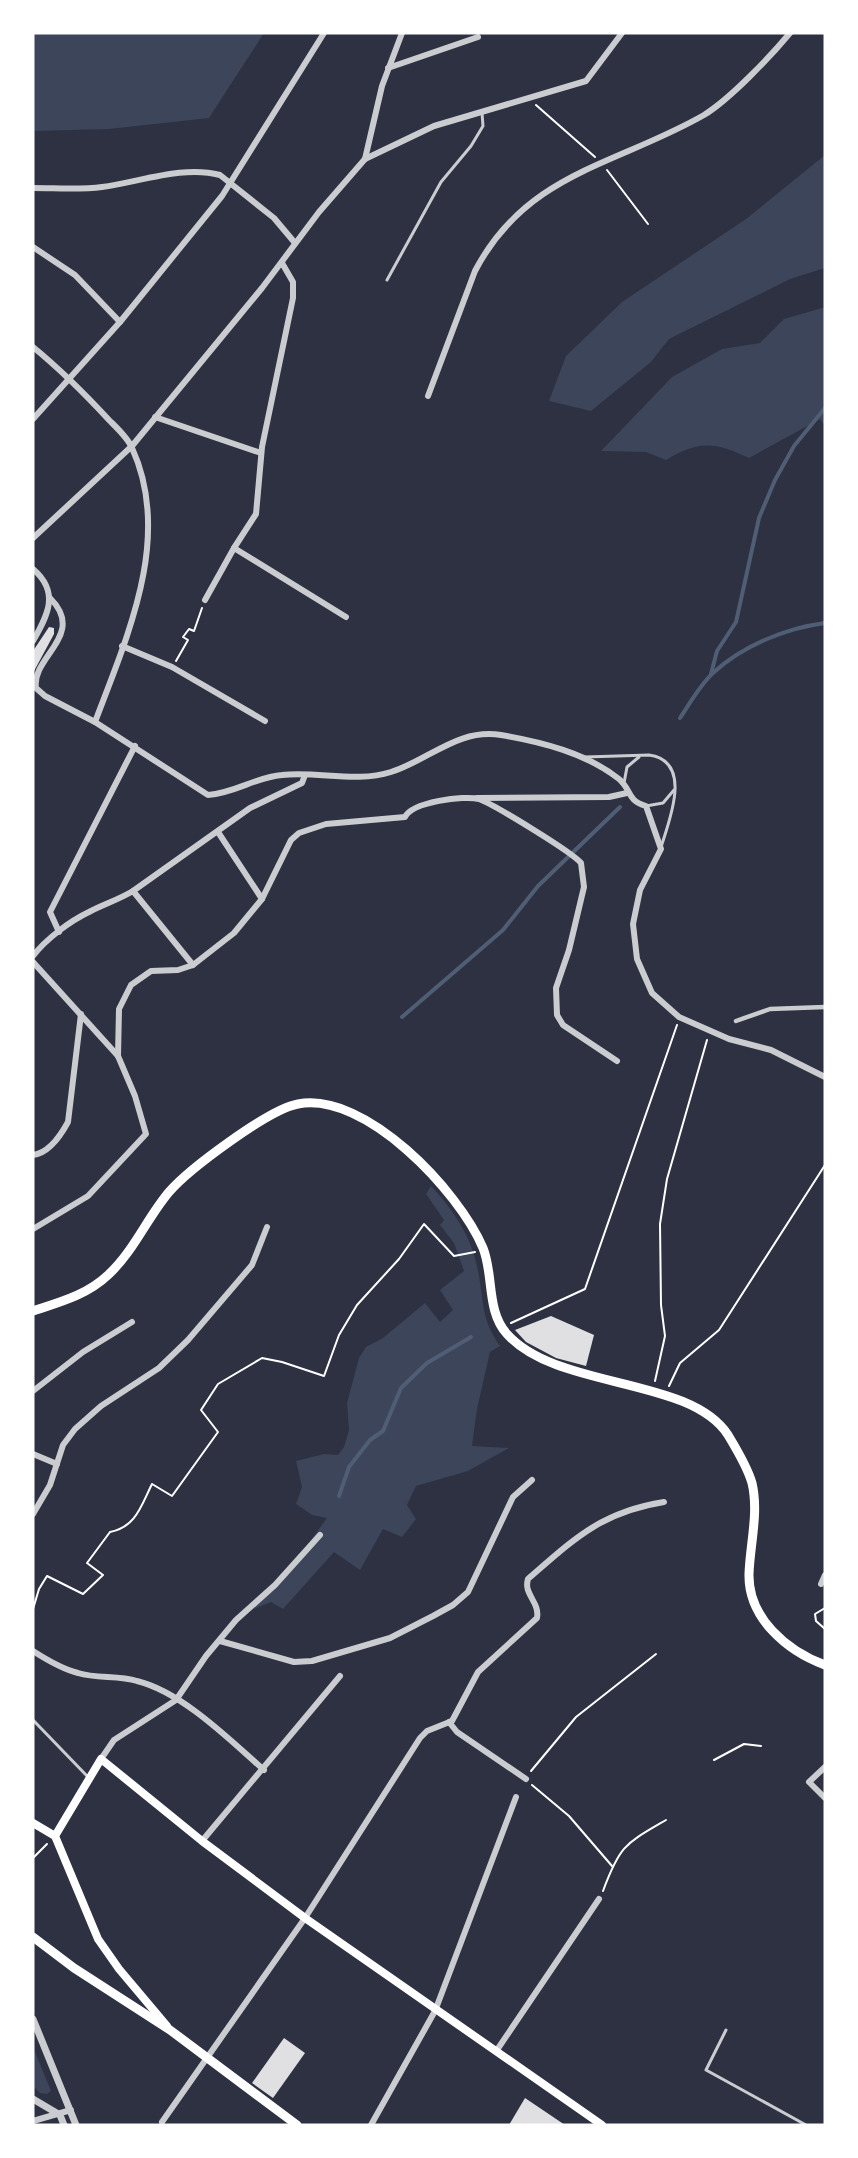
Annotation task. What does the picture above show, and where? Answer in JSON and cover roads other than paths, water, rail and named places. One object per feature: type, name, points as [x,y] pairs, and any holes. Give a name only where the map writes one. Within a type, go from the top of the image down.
[{"type":"main road","points":[[33,1311],[69,1300],[108,1276],[170,1191],[234,1140],[285,1107],[327,1103],[357,1113],[388,1136],[442,1185],[468,1222],[484,1250],[495,1314],[501,1328],[519,1345],[569,1369],[700,1408],[720,1424],[738,1452],[752,1484],[754,1516],[749,1574],[753,1600],[784,1643],[803,1656],[825,1665]]},
{"type":"main road","points":[[55,1836],[101,1759],[202,1841],[305,1918],[435,2011],[497,2050],[602,2125]]},
{"type":"main road","points":[[33,1823],[55,1836],[98,1939],[119,1969],[170,2030]]},
{"type":"main road","points":[[33,1937],[74,1968],[170,2030],[297,2125]]},
{"type":"street","points":[[33,419],[120,322],[222,196],[324,33]]},
{"type":"street","points":[[365,159],[372,123],[388,68],[402,33]]},
{"type":"street","points":[[33,538],[132,446],[365,159],[409,135],[586,81],[622,33]]},
{"type":"street","points":[[428,396],[475,271],[485,252],[512,219],[546,190],[706,114],[790,33]]},
{"type":"street","points":[[388,68],[478,37]]},
{"type":"street","points":[[33,188],[100,188],[190,171],[220,175],[274,218],[295,243]]},
{"type":"street","points":[[33,247],[75,274],[120,322]]},
{"type":"street","points":[[205,600],[256,514],[261,453],[293,298],[293,282],[282,263]]},
{"type":"street","points":[[33,347],[71,379],[132,446],[145,484],[149,510],[145,566],[122,646],[95,722]]},
{"type":"street","points":[[155,417],[261,453]]},
{"type":"street","points":[[234,548],[346,616]]},
{"type":"street","points":[[33,569],[47,584],[50,598],[46,616],[33,641]]},
{"type":"street","points":[[50,598],[62,613],[62,624],[51,655],[36,678],[36,688],[45,696],[135,746],[208,795],[238,790],[250,783],[279,775],[360,775],[391,772],[443,745],[481,735],[519,739],[585,757],[624,784],[632,800],[646,807],[661,849],[635,907],[634,942],[644,977],[652,993],[680,1017],[710,1031],[771,1050],[825,1077]]},
{"type":"street","points":[[122,646],[172,667],[266,721]]},
{"type":"street","points":[[59,932],[50,912],[135,746]]},
{"type":"street","points":[[33,956],[59,932],[89,912],[114,903],[133,891],[250,808],[302,783],[304,775]]},
{"type":"street","points":[[118,1056],[119,1009],[131,985],[151,971],[178,970],[193,965],[234,933],[262,899],[291,840],[299,833],[326,824],[405,817],[413,807],[424,804],[476,798],[609,797],[627,793]]},
{"type":"street","points":[[476,798],[530,828],[581,863],[584,887],[569,950],[558,981],[555,1000],[557,1015],[563,1025],[617,1061]]},
{"type":"street","points":[[218,832],[262,899]]},
{"type":"street","points":[[133,891],[193,965]]},
{"type":"street","points":[[33,962],[118,1056],[135,1096],[146,1134],[88,1196],[33,1229]]},
{"type":"street","points":[[736,1021],[770,1009],[825,1007]]},
{"type":"street","points":[[33,1155],[39,1154],[60,1137],[68,1122],[81,1014]]},
{"type":"street","points":[[34,1510],[50,1485],[63,1445],[83,1419],[159,1368],[188,1340],[252,1265],[267,1227]]},
{"type":"street","points":[[33,1391],[83,1352],[132,1322]]},
{"type":"street","points":[[33,1454],[57,1464]]},
{"type":"street","points":[[220,1641],[300,1663],[390,1638],[424,1621],[453,1605],[468,1592],[513,1497],[532,1480]]},
{"type":"street","points":[[162,2122],[305,1918],[420,1737],[456,1716],[478,1672],[538,1617],[537,1608],[526,1588],[528,1579],[606,1517],[636,1506],[664,1502]]},
{"type":"street","points":[[101,1759],[114,1740],[176,1700],[206,1656],[236,1620],[275,1586],[320,1535]]},
{"type":"street","points":[[821,1584],[825,1575]]},
{"type":"street","points":[[33,1652],[53,1664],[79,1674],[137,1680],[176,1700],[224,1735],[264,1770]]},
{"type":"street","points":[[202,1841],[264,1770],[340,1676]]},
{"type":"street","points":[[449,1722],[456,1732],[526,1779]]},
{"type":"street","points":[[825,1767],[809,1782],[825,1798]]},
{"type":"street","points":[[370,2125],[435,2011],[516,1797]]},
{"type":"street","points":[[497,2050],[599,1899]]},
{"type":"street","points":[[33,2019],[76,2125]]},
{"type":"street","points":[[33,2100],[60,2115],[64,2125]]},
{"type":"street","points":[[33,2121],[71,2110]]},
{"type":"lane","points":[[387,280],[441,182],[471,146],[483,126],[482,112]]},
{"type":"lane","points":[[624,784],[627,767],[641,756]]},
{"type":"lane","points":[[585,757],[658,756],[666,760],[675,774],[676,783],[670,818],[661,849]]},
{"type":"lane","points":[[646,807],[655,806],[669,798],[676,783]]},
{"type":"lane","points":[[33,1720],[89,1778]]},
{"type":"lane","points":[[726,2030],[706,2070],[806,2125]]},
{"type":"waterway","points":[[711,674],[717,651],[736,622],[759,518],[775,480],[794,446],[825,408]]},
{"type":"waterway","points":[[680,718],[708,678],[737,654],[780,634],[825,623]]},
{"type":"waterway","points":[[402,1017],[503,930],[538,886],[620,807]]},
{"type":"waterway","points":[[339,1496],[349,1467],[370,1440],[383,1431],[401,1388],[427,1363],[471,1337]]}]
